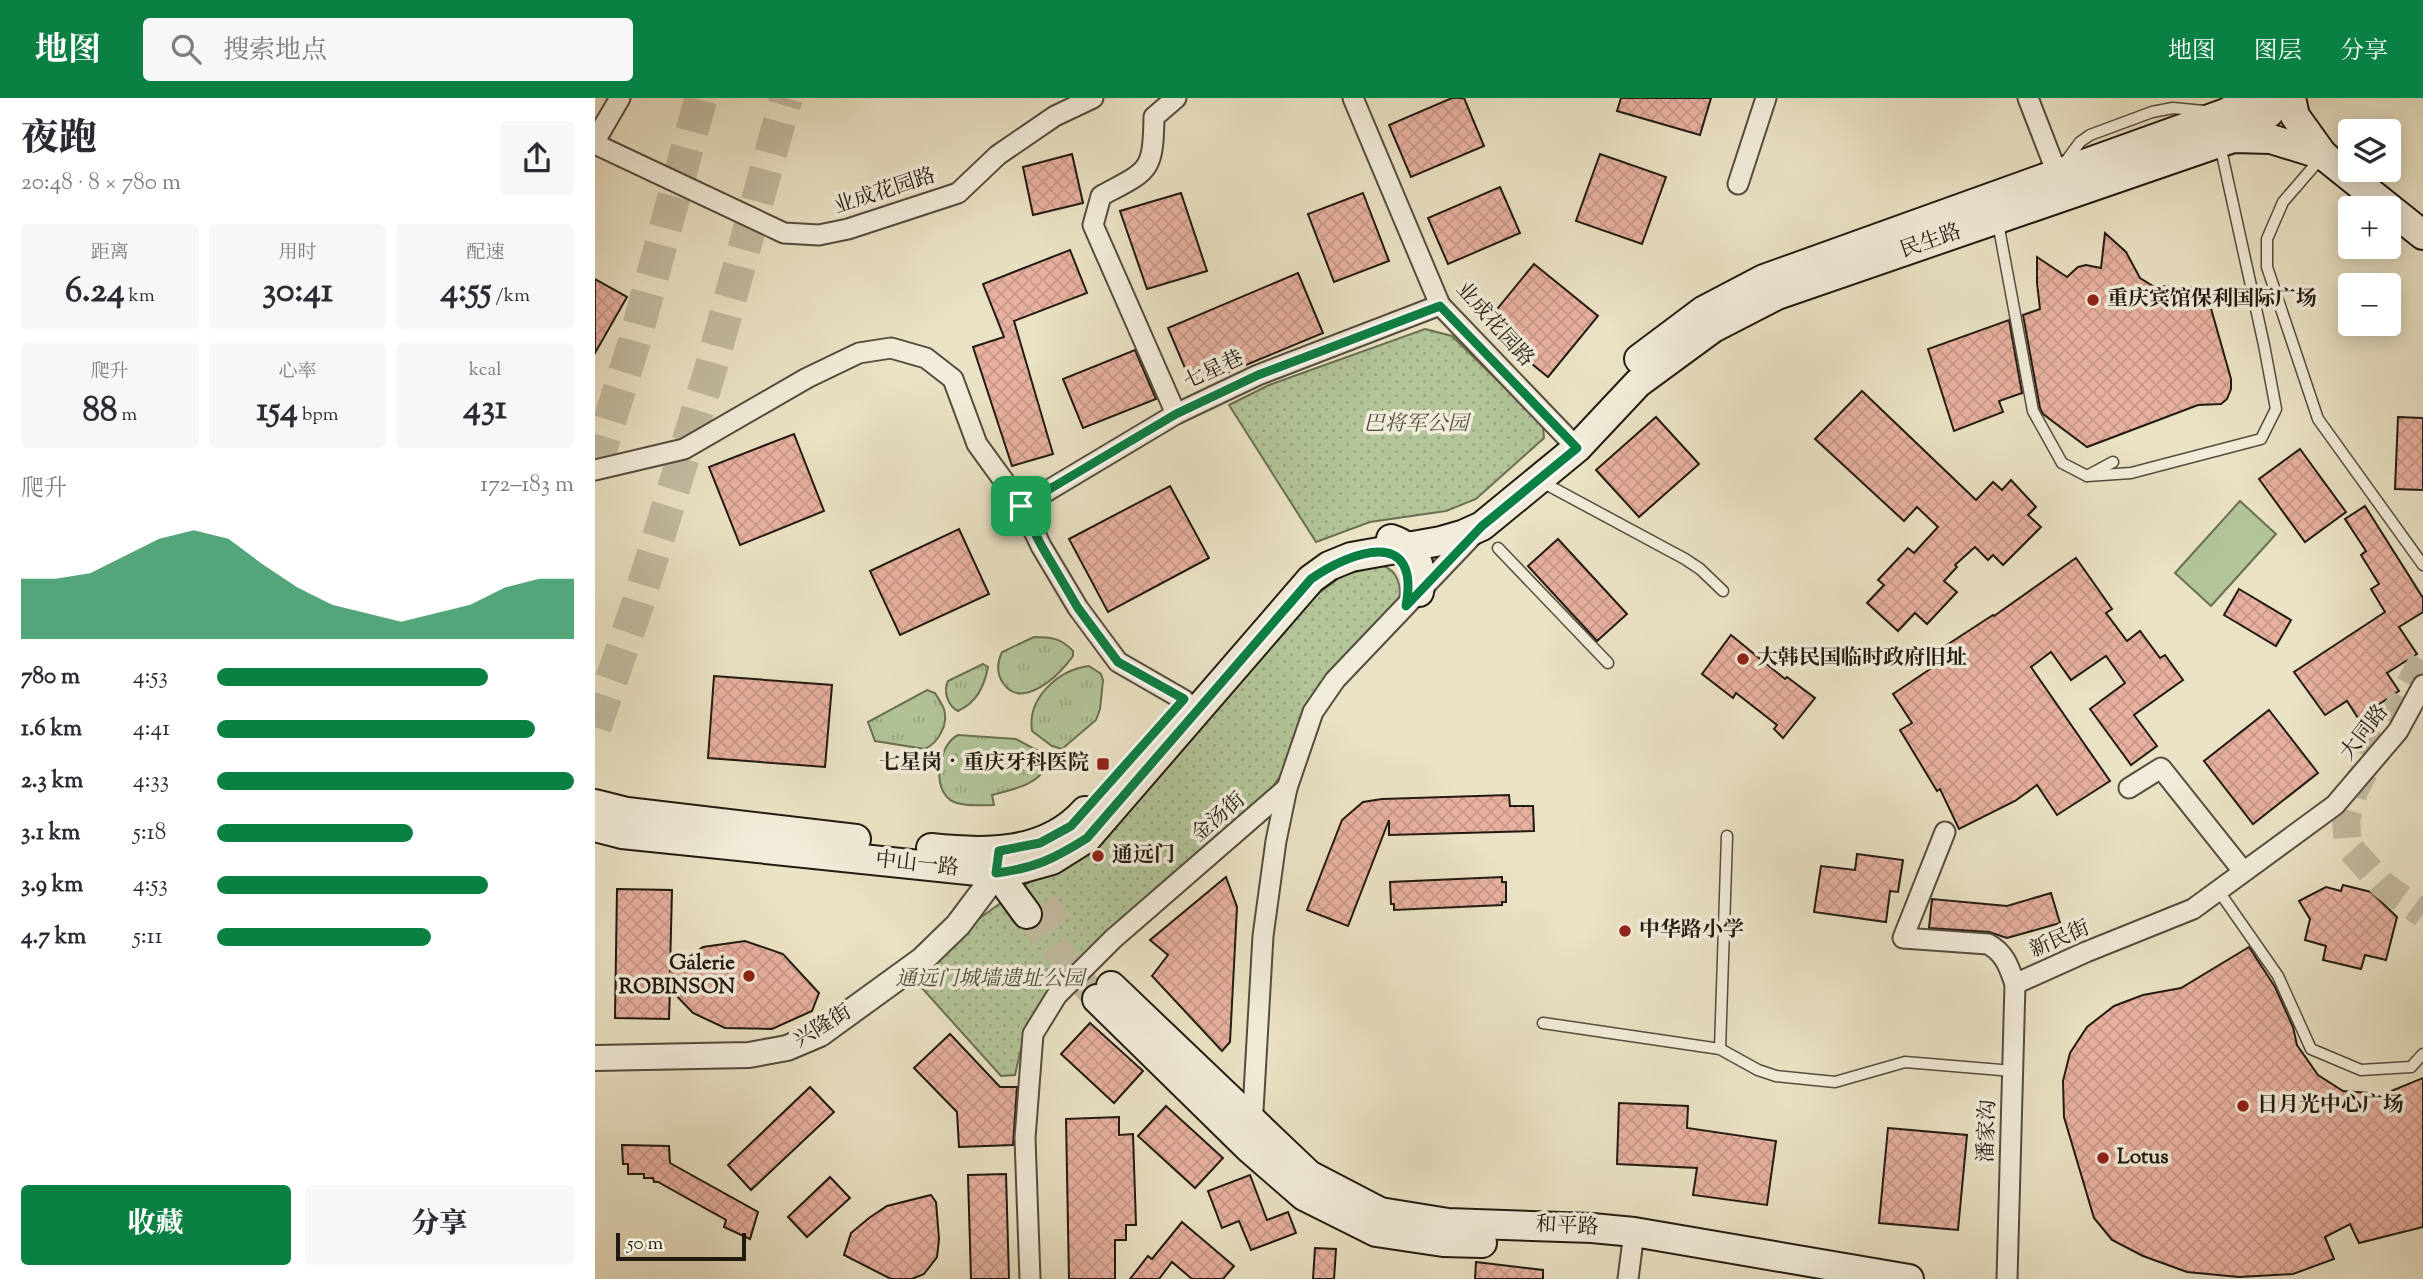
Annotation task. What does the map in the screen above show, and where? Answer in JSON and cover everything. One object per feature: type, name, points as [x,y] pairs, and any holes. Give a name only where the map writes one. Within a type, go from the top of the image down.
[{"type":"main road","name":"民生路","points":[[1485,528],[1571,441],[1638,383],[1713,328],[1777,295],[1997,219],[2226,131],[2252,98]]},
{"type":"main road","points":[[2226,131],[2255,125],[2274,109],[2282,98]]},
{"type":"main road","points":[[2291,98],[2295,116],[2323,155]]},
{"type":"main road","name":"民生路","points":[[1485,528],[1539,480],[1628,368],[1703,311],[1763,279],[2057,173],[2226,131],[2271,139],[2323,155],[2423,235]]},
{"type":"main road","name":"中山一路","points":[[595,827],[622,834],[1004,865],[1052,860],[1087,838],[1311,579],[1329,566],[1374,544],[1439,523],[1485,528]]},
{"type":"main road","points":[[1406,546],[1485,528]]},
{"type":"main road","points":[[1374,544],[1388,538],[1406,546],[1419,562],[1422,579],[1413,599]]},
{"type":"main road","name":"中山一路","points":[[595,804],[627,812],[943,849],[1004,865],[1071,826],[1300,569],[1322,553],[1346,542],[1374,544]]},
{"type":"main road","points":[[1374,544],[1402,560],[1407,569],[1409,592],[1413,599]]},
{"type":"main road","points":[[1004,865],[1035,908]]},
{"type":"main road","name":"和平路","points":[[1104,992],[1251,1136],[1309,1175],[1380,1212],[1448,1223],[1592,1228],[1633,1240],[1816,1279]]},
{"type":"main road","name":"和平路","points":[[1633,1240],[1909,1279]]},
{"type":"street","points":[[595,142],[620,98]]},
{"type":"street","name":"业成花园路","points":[[595,142],[784,233],[819,235],[848,229],[958,193],[998,155],[1055,116],[1093,98]]},
{"type":"street","points":[[1176,414],[1093,225],[1101,196],[1141,174],[1152,157],[1154,117],[1177,98]]},
{"type":"street","name":"业成花园路","points":[[1353,98],[1440,306],[1571,441]]},
{"type":"street","points":[[1738,184],[1766,98]]},
{"type":"street","points":[[2028,98],[2057,173]]},
{"type":"street","name":"七星巷","points":[[1021,506],[1176,414],[1258,375],[1440,306]]},
{"type":"street","points":[[595,470],[684,450],[807,378],[859,353],[891,348],[926,358],[953,379],[977,444],[1021,506],[1078,608],[1118,662],[1184,699]]},
{"type":"street","name":"金汤街","points":[[1030,1279],[1025,1138],[1033,1034],[1057,995],[1114,939],[1287,788],[1313,712],[1322,696],[1413,599],[1485,528]]},
{"type":"street","name":"大同路","points":[[2335,805],[2398,731],[2423,685]]},
{"type":"street","points":[[2129,788],[2161,768],[2243,871]]},
{"type":"street","points":[[1251,1136],[1263,936],[1276,841],[1287,788]]},
{"type":"street","name":"新民街","points":[[1945,832],[1903,938],[1988,944],[1999,950],[2007,961],[2015,984],[2085,952],[2193,909],[2335,805]]},
{"type":"street","name":"兴隆街","points":[[595,1058],[750,1055],[787,1048],[820,1034],[922,960],[958,925],[1004,865]]},
{"type":"street","name":"潘家沟","points":[[2007,1279],[2015,984]]},
{"type":"street","points":[[1627,1279],[1633,1240]]},
{"type":"lane","points":[[1997,219],[2033,411],[2062,463],[2087,476],[2130,473],[2261,439],[2276,410],[2226,131]]},
{"type":"lane","points":[[2323,155],[2283,202],[2267,239],[2267,267],[2318,419],[2423,565]]},
{"type":"lane","points":[[2087,476],[2113,462]]},
{"type":"lane","points":[[1539,480],[1685,559],[1723,591]]},
{"type":"lane","points":[[1485,528],[1608,663]]},
{"type":"lane","points":[[1720,1049],[1727,836]]},
{"type":"lane","points":[[2218,890],[2279,976],[2311,1049],[2361,1070],[2411,1067],[2423,1054]]},
{"type":"lane","points":[[1543,1023],[1720,1049],[1758,1070],[1776,1076],[1835,1082],[1905,1062],[2013,1071]]},
{"type":"green space","name":"巴将军公园","points":[[1425,329],[1452,336],[1543,425],[1544,438],[1476,499],[1446,511],[1370,522],[1316,542],[1229,405],[1269,385]]},
{"type":"green space","points":[[2240,501],[2276,534],[2211,606],[2175,573]]},
{"type":"green space","name":"通远门城墙遗址公园","points":[[1381,565],[1387,567],[1397,579],[1399,602],[1270,791],[1051,990],[1027,1030],[1015,1075],[1001,1076],[913,978],[965,929],[1054,864],[1299,608],[1343,575]]},
{"type":"green space","points":[[1034,637],[1060,641],[1073,651],[1073,656],[1040,687],[1030,692],[1011,691],[998,672],[1002,652]]},
{"type":"green space","points":[[983,664],[988,667],[982,687],[970,703],[958,711],[947,698],[948,681]]},
{"type":"green space","points":[[1089,666],[1101,674],[1103,680],[1096,720],[1062,749],[1052,746],[1032,731],[1034,707],[1056,680],[1066,673]]},
{"type":"green space","points":[[927,690],[935,693],[945,715],[944,727],[934,742],[925,749],[875,741],[868,722]]},
{"type":"green space","points":[[958,735],[1016,739],[1044,754],[1047,766],[1030,782],[992,795],[994,805],[959,804],[946,796],[939,779],[939,768],[946,748]]},
{"type":"building","points":[[1452,98],[1464,98],[1484,146],[1411,177],[1389,125]]},
{"type":"building","points":[[1621,98],[1711,98],[1700,135],[1617,111]]},
{"type":"building","points":[[1072,154],[1083,203],[1033,215],[1023,167]]},
{"type":"building","points":[[1600,154],[1666,177],[1642,244],[1576,221]]},
{"type":"building","points":[[1500,187],[1520,233],[1448,264],[1428,218]]},
{"type":"building","points":[[1181,193],[1207,271],[1147,289],[1120,211]]},
{"type":"building","points":[[1363,193],[1389,261],[1334,282],[1308,214]]},
{"type":"building","points":[[2105,233],[2126,252],[2140,278],[2153,286],[2190,287],[2199,292],[2210,305],[2231,379],[2231,389],[2227,399],[2221,404],[2198,405],[2087,447],[2043,414],[2040,408],[2023,315],[2040,309],[2037,257],[2067,277],[2078,267],[2086,265],[2101,268]]},
{"type":"building","points":[[1070,250],[1087,293],[1014,321],[1053,454],[1012,466],[973,347],[1004,337],[983,284]]},
{"type":"building","points":[[1534,264],[1598,316],[1548,377],[1484,325]]},
{"type":"building","points":[[1298,273],[1323,333],[1193,387],[1168,328]]},
{"type":"building","points":[[595,279],[627,297],[595,353]]},
{"type":"building","points":[[2009,320],[2022,393],[1999,401],[2003,412],[1954,431],[1928,349]]},
{"type":"building","points":[[1135,350],[1156,399],[1083,428],[1063,379]]},
{"type":"building","points":[[1862,391],[1976,500],[1993,482],[2002,490],[2011,480],[2036,507],[2028,515],[2041,527],[2003,565],[1993,555],[1988,560],[1975,547],[1955,565],[1957,567],[1944,581],[1957,592],[1927,624],[1915,613],[1898,631],[1867,603],[1884,585],[1878,580],[1908,548],[1914,553],[1938,527],[1917,507],[1904,521],[1815,439]]},
{"type":"building","points":[[1656,417],[1699,464],[1639,517],[1596,470]]},
{"type":"building","points":[[2398,417],[2423,418],[2423,490],[2395,489]]},
{"type":"building","points":[[794,434],[824,511],[740,545],[709,467]]},
{"type":"building","points":[[2300,449],[2346,512],[2305,542],[2259,479]]},
{"type":"building","points":[[1170,486],[1209,558],[1108,612],[1069,539]]},
{"type":"building","points":[[2365,506],[2423,598],[2423,612],[2399,627],[2417,654],[2387,673],[2399,691],[2358,718],[2347,701],[2325,715],[2294,672],[2385,612],[2371,589],[2379,584],[2361,555],[2366,551],[2345,519]]},
{"type":"building","points":[[959,529],[989,594],[900,635],[870,571]]},
{"type":"building","points":[[1558,539],[1627,614],[1597,641],[1528,566]]},
{"type":"building","points":[[2076,558],[2112,609],[2106,613],[2127,641],[2140,631],[2160,658],[2165,655],[2183,680],[2134,715],[2157,746],[2131,765],[2090,709],[2125,683],[2106,656],[2071,680],[2051,652],[2031,667],[2110,781],[2057,815],[2037,785],[2015,801],[1959,829],[1940,789],[1937,791],[1900,730],[1912,723],[1893,694],[1942,661],[1936,652],[1994,616]]},
{"type":"building","points":[[2239,589],[2291,620],[2276,646],[2224,615]]},
{"type":"building","points":[[1731,635],[1785,679],[1787,677],[1815,698],[1783,738],[1774,729],[1777,725],[1736,693],[1733,698],[1702,674]]},
{"type":"building","points":[[714,676],[832,685],[825,767],[708,758]]},
{"type":"building","points":[[2269,710],[2318,773],[2253,824],[2204,761]]},
{"type":"building","points":[[1509,795],[1510,806],[1533,806],[1534,831],[1389,835],[1389,820],[1348,926],[1307,910],[1342,820],[1363,802]]},
{"type":"building","points":[[1857,854],[1903,860],[1898,892],[1890,891],[1886,922],[1814,912],[1821,866],[1855,870]]},
{"type":"building","points":[[1226,877],[1237,907],[1230,1042],[1222,1051],[1152,976],[1168,955],[1150,940]]},
{"type":"building","points":[[1502,877],[1502,882],[1506,882],[1506,902],[1502,902],[1502,905],[1394,910],[1394,904],[1391,904],[1390,882]]},
{"type":"building","points":[[2343,885],[2371,892],[2397,917],[2386,960],[2365,955],[2361,969],[2323,960],[2326,946],[2305,940],[2310,919],[2299,901],[2326,887],[2341,891]]},
{"type":"building","points":[[617,889],[672,890],[670,971],[703,947],[745,941],[783,954],[819,993],[812,1011],[772,1029],[725,1028],[693,1013],[670,989],[669,1019],[615,1018]]},
{"type":"building","points":[[2051,893],[2060,923],[2007,938],[1989,932],[1929,928],[1932,899],[2007,906]]},
{"type":"building","name":"日月光中心广场","points":[[2249,947],[2275,987],[2293,1027],[2297,1045],[2318,1075],[2343,1091],[2384,1094],[2423,1078],[2423,1227],[2359,1243],[2350,1224],[2325,1237],[2334,1259],[2293,1274],[2239,1277],[2187,1272],[2143,1256],[2112,1240],[2094,1218],[2064,1117],[2063,1081],[2070,1053],[2087,1027],[2114,1006],[2143,995],[2181,988]]},
{"type":"building","points":[[1090,1023],[1143,1071],[1114,1103],[1061,1054]]},
{"type":"building","points":[[950,1034],[1000,1087],[1017,1087],[1013,1145],[959,1147],[957,1112],[914,1068]]},
{"type":"building","points":[[810,1087],[834,1112],[751,1190],[728,1165]]},
{"type":"building","points":[[1619,1103],[1688,1106],[1687,1128],[1776,1141],[1767,1205],[1693,1195],[1697,1168],[1617,1164]]},
{"type":"building","points":[[1166,1106],[1223,1158],[1195,1188],[1138,1136]]},
{"type":"building","points":[[1119,1117],[1119,1135],[1133,1134],[1136,1225],[1126,1225],[1126,1240],[1115,1240],[1115,1279],[1069,1279],[1066,1119]]},
{"type":"building","points":[[1888,1128],[1967,1135],[1958,1230],[1879,1223]]},
{"type":"building","points":[[622,1145],[669,1146],[670,1163],[758,1212],[750,1239],[724,1227],[726,1220],[654,1182],[653,1178],[644,1178],[644,1174],[628,1174],[628,1164],[623,1164]]},
{"type":"building","points":[[1006,1174],[1009,1279],[971,1279],[968,1175]]},
{"type":"building","points":[[1250,1175],[1267,1220],[1288,1212],[1296,1233],[1251,1250],[1239,1221],[1222,1228],[1208,1191]]},
{"type":"building","points":[[830,1177],[850,1198],[807,1237],[788,1217]]},
{"type":"building","points":[[931,1195],[936,1202],[939,1239],[937,1257],[924,1274],[912,1279],[891,1279],[844,1255],[851,1233],[869,1218],[887,1206]]},
{"type":"building","points":[[1182,1222],[1234,1266],[1223,1279],[1192,1279],[1172,1262],[1159,1279],[1130,1279],[1148,1256],[1152,1259]]},
{"type":"building","points":[[1315,1248],[1336,1249],[1334,1279],[1313,1279]]},
{"type":"building","points":[[1476,1262],[1543,1270],[1543,1279],[1475,1279]]},
{"type":"tunnel","points":[[595,468],[634,343],[701,98]]},
{"type":"tunnel","points":[[595,727],[637,606],[710,371],[786,98]]},
{"type":"tunnel","points":[[2423,660],[2354,791],[2346,820],[2348,846],[2383,885],[2423,914]]},
{"type":"tunnel","points":[[1043,903],[1071,937]]},
{"type":"tunnel","points":[[1027,914],[1097,999]]},
{"type":"place","name":"重庆宾馆保利国际广场","points":[[2093,300]]},
{"type":"place","name":"大韩民国临时政府旧址","points":[[1743,659]]},
{"type":"place","name":"七星岗‧重庆牙科医院","points":[[1103,764]]},
{"type":"place","name":"通远门","points":[[1098,856]]},
{"type":"place","name":"中华路小学","points":[[1625,931]]},
{"type":"place","name":"Galerie ROBINSON","points":[[749,976]]},
{"type":"place","name":"日月光中心广场","points":[[2243,1106]]},
{"type":"place","name":"Lotus","points":[[2103,1158]]},
{"type":"route","points":[[1440,306],[1577,448],[1482,526],[1406,606],[1409,592],[1407,569],[1402,560],[1392,554],[1375,552],[1351,557],[1329,566],[1311,579],[1087,838],[1052,860],[996,873],[999,851],[1040,843],[1071,826],[1184,699],[1118,662],[1078,608],[1021,506],[1176,414],[1258,375],[1440,306]]}]
